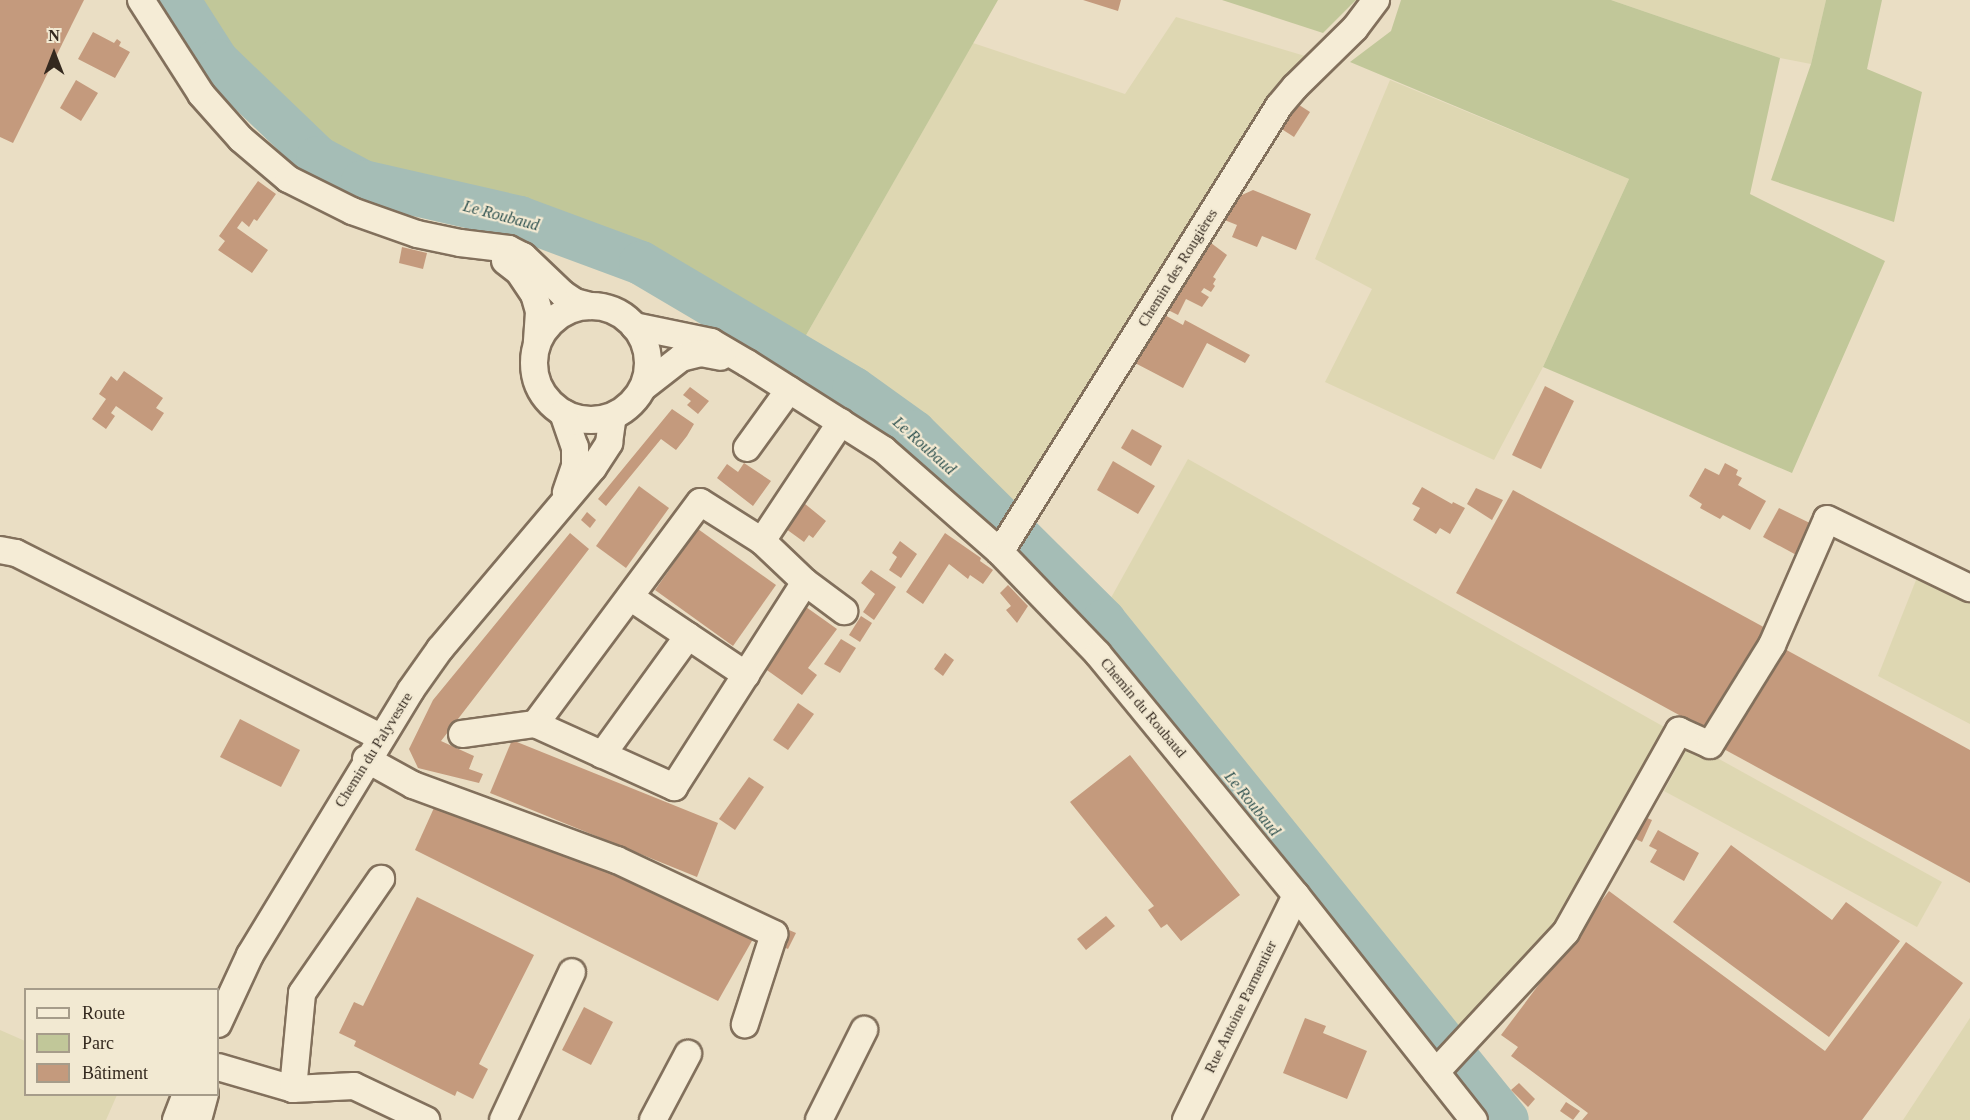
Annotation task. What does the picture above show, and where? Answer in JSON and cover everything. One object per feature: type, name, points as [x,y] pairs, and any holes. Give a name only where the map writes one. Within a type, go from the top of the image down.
[{"type":"street","points":[[141,0],[201,94],[241,139],[288,179],[352,211],[417,234],[460,243],[509,249],[523,256],[563,294],[575,302],[615,311],[634,326],[642,336],[648,352],[649,369],[645,386],[636,400],[614,416],[591,421],[563,413],[543,396],[536,379],[534,361],[538,306],[534,294],[519,272],[504,261],[460,243]]},
{"type":"street","name":"Chemin des Rougières","points":[[1003,547],[1279,106],[1355,28],[1376,0]]},
{"type":"street","points":[[537,343],[547,327],[561,315],[578,307],[590,306]]},
{"type":"street","name":"Chemin du Roubaud","points":[[634,326],[711,342],[747,363],[884,450],[1003,547],[1098,654],[1296,895],[1474,1120]]},
{"type":"street","name":"Chemin du Roubaud","points":[[645,386],[667,366],[692,354],[747,363]]},
{"type":"street","points":[[747,448],[789,390]]},
{"type":"street","name":"Chemin du Palyvestre","points":[[553,513],[570,484],[575,466],[575,447],[563,413]]},
{"type":"street","name":"Chemin du Palyvestre","points":[[219,1037],[221,1016],[250,955],[366,759],[440,649],[604,453],[609,443],[614,416]]},
{"type":"street","points":[[762,541],[841,422]]},
{"type":"street","points":[[535,724],[700,502],[762,541],[805,582],[844,611]]},
{"type":"street","points":[[1437,1072],[1566,932],[1678,731],[1710,745],[1772,645],[1827,519],[1970,588]]},
{"type":"street","points":[[0,550],[16,553],[381,737]]},
{"type":"street","points":[[462,734],[535,724],[674,787],[805,582]]},
{"type":"street","points":[[630,597],[746,675]]},
{"type":"street","points":[[602,754],[688,636]]},
{"type":"street","points":[[366,759],[413,785],[617,860],[774,934],[745,1024]]},
{"type":"street","points":[[292,1089],[302,993],[381,879]]},
{"type":"street","name":"Rue Antoine Parmentier","points":[[1186,1120],[1296,895]]},
{"type":"street","points":[[503,1120],[573,972]]},
{"type":"street","points":[[819,1120],[864,1030]]},
{"type":"street","points":[[653,1120],[688,1054]]},
{"type":"street","points":[[219,1067],[292,1089],[354,1086],[426,1120]]},
{"type":"street","points":[[176,1120],[186,1096]]},
{"type":"street","points":[[198,1120],[206,1096]]},
{"type":"shaded area","points":[[1611,0],[1826,0],[1811,64],[1780,58]]},
{"type":"shaded area","points":[[1176,17],[1305,56],[1012,512],[938,430],[805,337],[973,43],[1125,94]]},
{"type":"shaded area","points":[[1390,80],[1629,179],[1543,367],[1494,460],[1325,382],[1372,289],[1315,259]]},
{"type":"shaded area","points":[[1188,459],[1666,728],[1560,924],[1452,1034],[1107,605]]},
{"type":"shaded area","points":[[1918,575],[1970,595],[1970,724],[1878,676]]},
{"type":"shaded area","points":[[1690,743],[1942,882],[1917,927],[1664,791]]},
{"type":"shaded area","points":[[1970,1018],[1970,1120],[1903,1120]]},
{"type":"shaded area","points":[[0,1030],[24,1041],[24,1096],[117,1096],[106,1120],[0,1120]]},
{"type":"green space","points":[[203,0],[998,0],[805,337],[633,243],[516,208],[376,176],[329,148],[228,51]]},
{"type":"green space","points":[[1222,0],[1356,0],[1323,33]]},
{"type":"green space","points":[[1401,0],[1611,0],[1780,58],[1750,194],[1885,261],[1792,473],[1543,367],[1629,179],[1350,62],[1391,31]]},
{"type":"green space","points":[[1826,0],[1882,0],[1867,69],[1922,92],[1894,222],[1771,180],[1811,64]]},
{"type":"building","points":[[0,0],[84,0],[13,143],[0,137]]},
{"type":"building","points":[[1083,0],[1121,0],[1118,11]]},
{"type":"building","points":[[93,32],[114,43],[117,39],[121,42],[119,46],[130,52],[115,78],[78,59]]},
{"type":"building","points":[[76,80],[98,93],[81,121],[60,108]]},
{"type":"building","points":[[1293,101],[1310,112],[1294,137],[1277,126]]},
{"type":"building","points":[[258,181],[276,194],[257,221],[254,219],[249,227],[242,221],[237,228],[268,250],[252,273],[218,250],[225,241],[219,236]]},
{"type":"building","points":[[1253,190],[1311,214],[1296,250],[1262,236],[1257,247],[1232,237],[1237,225],[1222,219],[1233,199]]},
{"type":"building","points":[[1207,240],[1227,255],[1213,277],[1216,279],[1211,292],[1204,288],[1201,292],[1209,297],[1202,307],[1186,299],[1178,315],[1166,309]]},
{"type":"building","points":[[402,247],[427,253],[423,269],[399,263]]},
{"type":"building","points":[[1161,313],[1183,325],[1185,320],[1250,355],[1245,363],[1207,343],[1183,388],[1135,363]]},
{"type":"building","points":[[124,371],[163,398],[156,408],[164,413],[152,431],[116,406],[111,413],[115,416],[106,429],[92,419],[106,399],[99,394],[111,376],[117,381]]},
{"type":"building","points":[[1545,386],[1574,401],[1541,469],[1512,455]]},
{"type":"building","points":[[690,387],[709,401],[698,414],[687,405],[691,401],[683,395]]},
{"type":"building","points":[[672,409],[694,424],[687,436],[676,450],[661,439],[606,506],[598,499]]},
{"type":"building","points":[[1132,429],[1162,446],[1151,466],[1121,448]]},
{"type":"building","points":[[1113,461],[1155,486],[1138,514],[1097,490]]},
{"type":"building","points":[[744,463],[771,481],[753,506],[717,478],[727,464],[738,472]]},
{"type":"building","points":[[1725,463],[1738,470],[1736,475],[1742,478],[1738,485],[1766,501],[1750,530],[1723,515],[1720,519],[1700,508],[1702,504],[1689,496],[1705,468],[1719,475]]},
{"type":"building","points":[[639,486],[669,508],[626,568],[596,546]]},
{"type":"building","points":[[1422,487],[1452,504],[1453,502],[1465,508],[1450,534],[1440,528],[1436,534],[1413,520],[1420,508],[1412,504]]},
{"type":"building","points":[[1476,488],[1503,500],[1492,520],[1467,504]]},
{"type":"building","points":[[1513,490],[1769,630],[1712,733],[1456,593]]},
{"type":"building","points":[[799,499],[826,521],[813,538],[809,535],[804,542],[782,526]]},
{"type":"building","points":[[1779,508],[1816,526],[1800,557],[1763,537]]},
{"type":"building","points":[[587,512],[596,520],[590,528],[581,520]]},
{"type":"building","points":[[698,529],[776,585],[733,646],[655,590]]},
{"type":"building","points":[[570,533],[589,549],[441,741],[474,756],[469,769],[483,774],[479,783],[418,768],[409,749],[433,700]]},
{"type":"building","points":[[945,533],[981,558],[980,561],[993,570],[983,584],[970,575],[968,579],[949,564],[923,604],[906,592]]},
{"type":"building","points":[[900,541],[917,554],[901,578],[889,570],[897,557],[892,553]]},
{"type":"building","points":[[871,570],[896,587],[874,620],[863,612],[875,594],[861,583]]},
{"type":"building","points":[[1008,585],[1028,606],[1017,623],[1006,610],[1011,606],[1000,593]]},
{"type":"building","points":[[806,607],[837,629],[808,668],[817,675],[802,695],[764,668],[764,665]]},
{"type":"building","points":[[861,616],[872,623],[860,642],[849,635]]},
{"type":"building","points":[[841,639],[856,648],[840,673],[824,664]]},
{"type":"building","points":[[1781,647],[1970,750],[1970,883],[1720,747]]},
{"type":"building","points":[[945,653],[954,660],[943,676],[934,669]]},
{"type":"building","points":[[798,703],[814,714],[788,750],[773,740]]},
{"type":"building","points":[[240,719],[300,750],[281,787],[220,757]]},
{"type":"building","points":[[512,740],[718,823],[697,877],[490,793]]},
{"type":"building","points":[[1130,755],[1240,895],[1181,941],[1167,924],[1161,928],[1148,910],[1154,906],[1070,802]]},
{"type":"building","points":[[749,777],[764,787],[735,830],[719,819]]},
{"type":"building","points":[[438,799],[686,904],[753,939],[718,1001],[415,850]]},
{"type":"building","points":[[1635,813],[1652,820],[1642,842],[1625,834]]},
{"type":"building","points":[[1658,830],[1699,853],[1684,881],[1650,862],[1657,850],[1649,846]]},
{"type":"building","points":[[1731,845],[1832,920],[1846,902],[1900,941],[1829,1037],[1673,922]]},
{"type":"building","points":[[1609,891],[1825,1051],[1906,942],[1963,983],[1862,1120],[1582,1120],[1588,1113],[1511,1056],[1518,1047],[1501,1035]]},
{"type":"building","points":[[417,897],[534,955],[479,1064],[488,1069],[473,1099],[457,1091],[455,1096],[354,1046],[356,1041],[339,1033],[354,1002],[363,1006]]},
{"type":"building","points":[[1106,916],[1115,926],[1086,950],[1077,939]]},
{"type":"building","points":[[789,930],[796,933],[788,949],[781,946]]},
{"type":"building","points":[[584,1007],[613,1022],[591,1065],[562,1050]]},
{"type":"building","points":[[1305,1018],[1326,1026],[1323,1033],[1367,1051],[1347,1099],[1283,1073]]},
{"type":"building","points":[[1519,1083],[1535,1099],[1528,1107],[1511,1090]]},
{"type":"building","points":[[1566,1102],[1580,1111],[1573,1120],[1560,1111]]},
{"type":"waterway","name":"Le Roubaud","points":[[178,0],[217,61],[318,158],[363,182],[520,218],[641,263],[854,389],[914,432],[1104,621],[1507,1120]]}]
